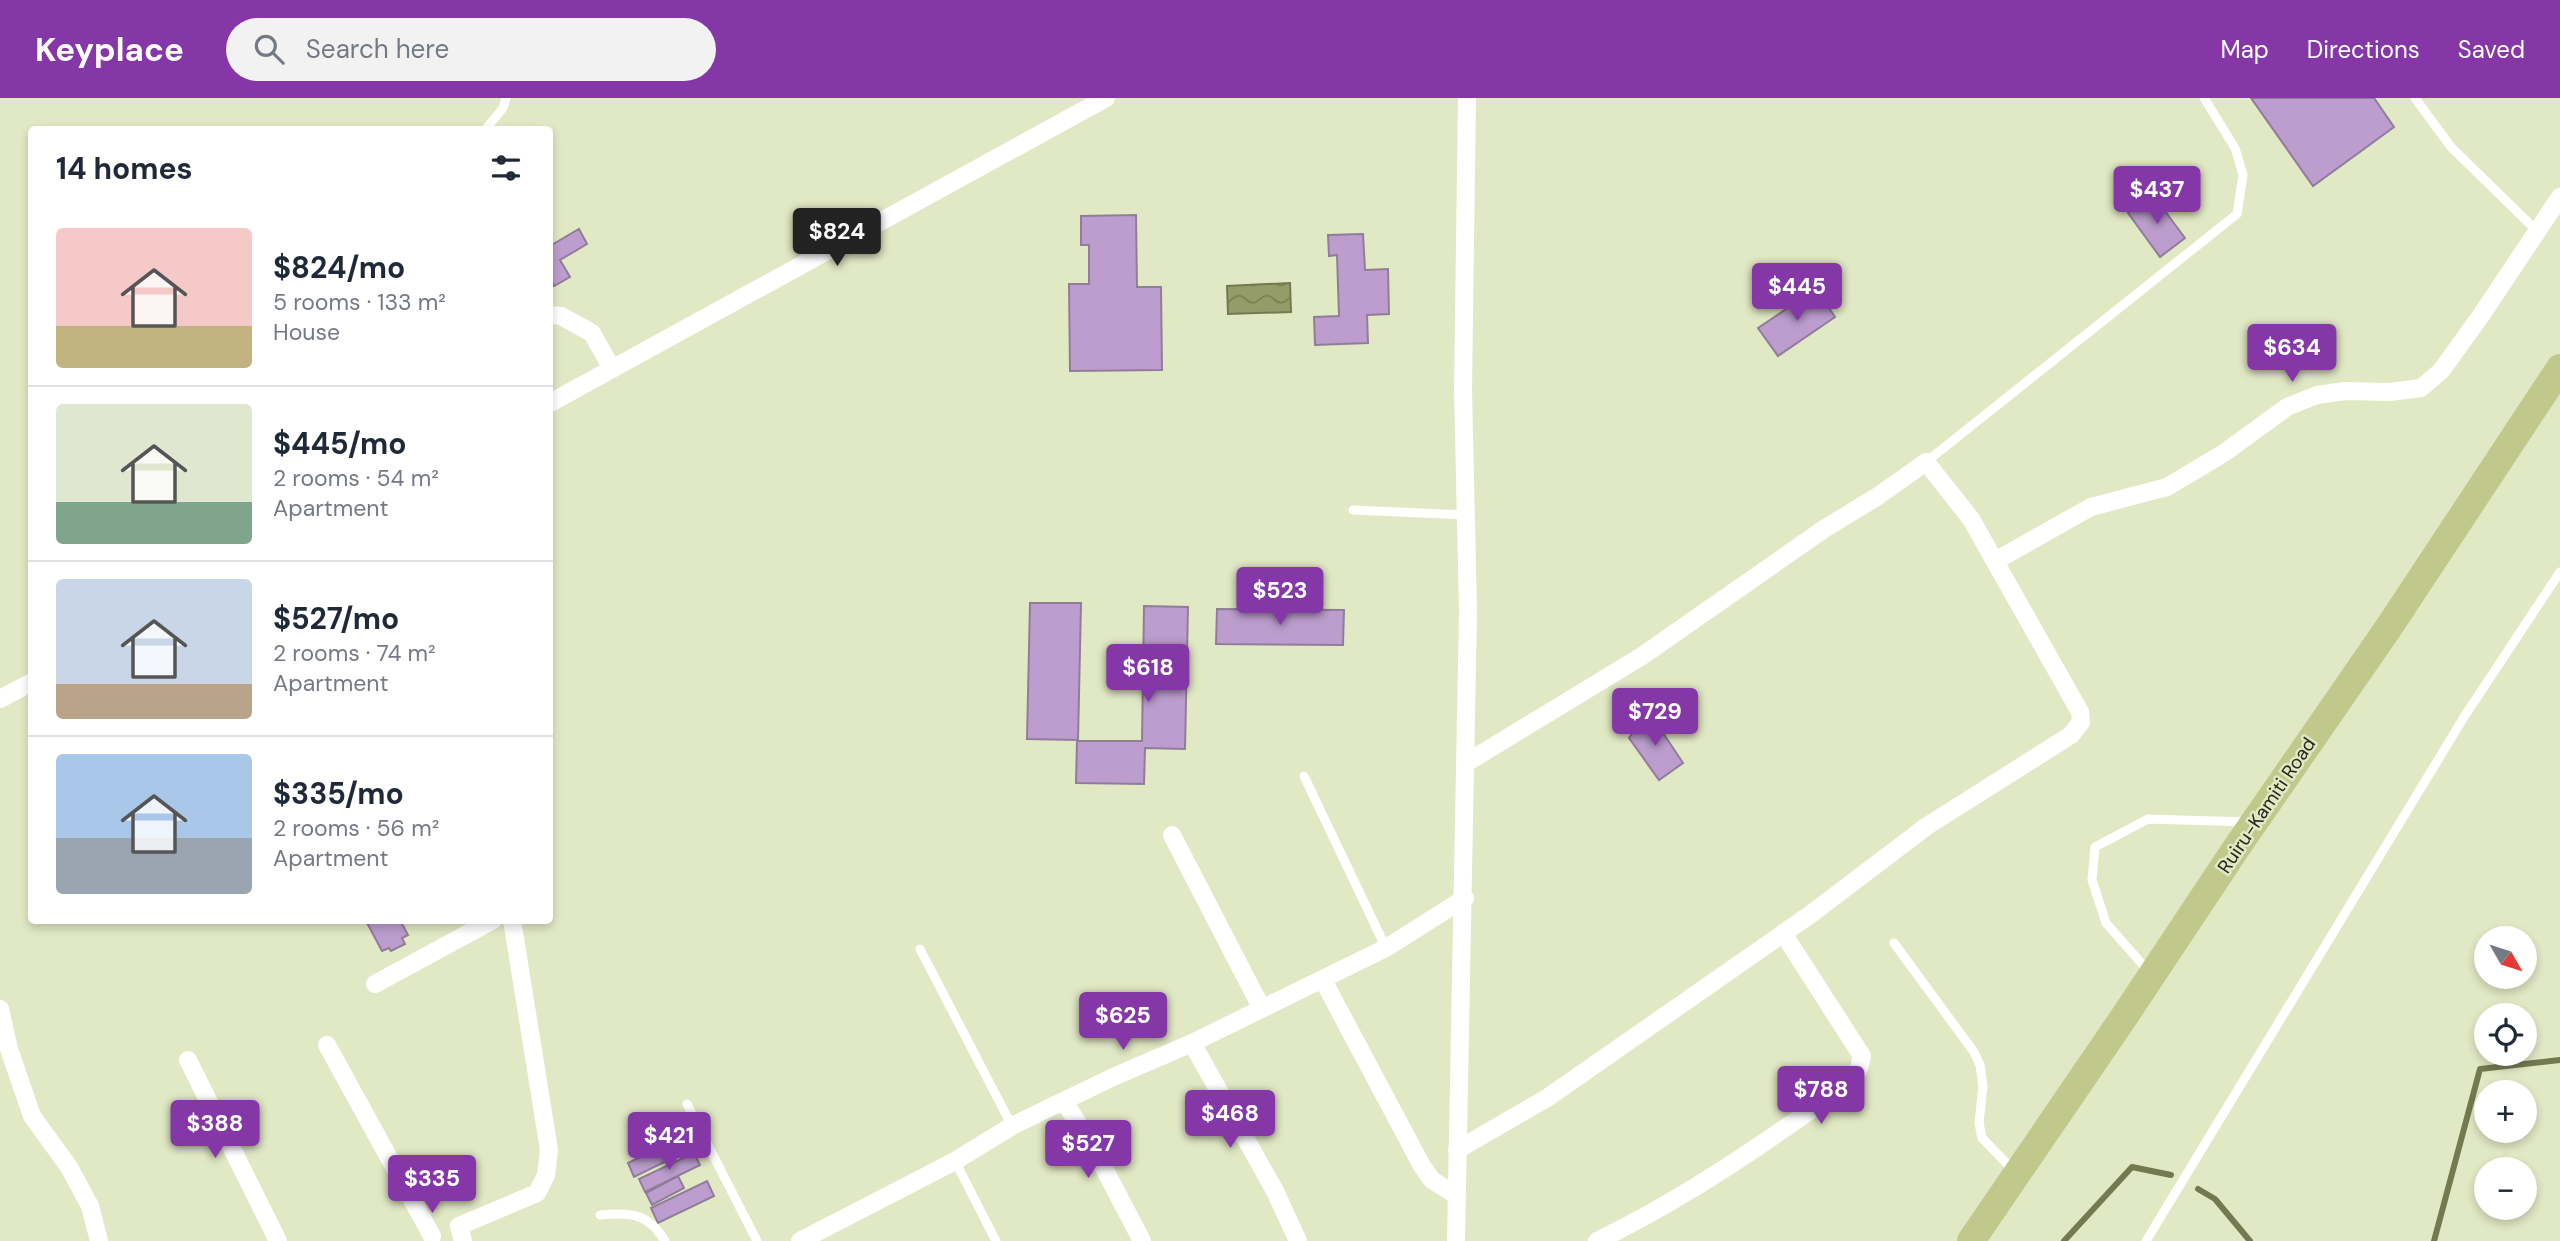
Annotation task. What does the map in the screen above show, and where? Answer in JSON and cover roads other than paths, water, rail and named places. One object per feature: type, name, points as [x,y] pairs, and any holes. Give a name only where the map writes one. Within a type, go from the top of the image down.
[{"type":"main road","name":"Ruiru-Kamiti Road","points":[[1971,1241],[2389,627],[2560,368]]},
{"type":"street","points":[[553,401],[1106,98]]},
{"type":"street","points":[[1456,1241],[1465,898],[1468,611],[1463,390],[1467,98]]},
{"type":"street","points":[[1995,561],[2091,507],[2167,486],[2224,453],[2287,407],[2317,395],[2359,390],[2390,392],[2421,388],[2441,371],[2560,197]]},
{"type":"street","points":[[553,315],[561,316],[593,333],[612,369]]},
{"type":"street","points":[[1457,1150],[1547,1098],[1783,933],[1927,826],[2071,735],[2081,722],[2074,699],[1971,519],[1926,462],[1824,529],[1642,656],[1466,763]]},
{"type":"street","points":[[0,699],[28,684]]},
{"type":"street","points":[[1172,835],[1262,1009]]},
{"type":"street","points":[[800,1241],[832,1234],[1012,1126],[1323,980],[1386,948],[1465,898]]},
{"type":"street","points":[[375,984],[486,924]]},
{"type":"street","points":[[327,1045],[428,1238],[461,1233],[537,1193],[546,1175],[549,1150],[513,924]]},
{"type":"street","points":[[1597,1241],[1632,1224],[1755,1151],[1853,1080],[1860,1068],[1862,1056],[1783,933]]},
{"type":"street","points":[[1323,980],[1422,1166],[1432,1180],[1457,1196]]},
{"type":"street","points":[[0,1009],[9,1049],[32,1116],[69,1167],[90,1206],[99,1241]]},
{"type":"street","points":[[1192,1043],[1275,1191],[1298,1241]]},
{"type":"street","points":[[188,1060],[278,1241]]},
{"type":"street","points":[[1064,1101],[1095,1151],[1142,1241]]},
{"type":"lane","points":[[488,126],[503,108],[506,98]]},
{"type":"lane","points":[[1926,462],[2237,214],[2243,175],[2235,148],[2204,98]]},
{"type":"lane","points":[[2415,98],[2451,147],[2537,231]]},
{"type":"lane","points":[[1353,510],[1466,516]]},
{"type":"lane","points":[[2146,1241],[2465,717],[2560,572]]},
{"type":"lane","points":[[1304,776],[1386,948]]},
{"type":"lane","points":[[2152,975],[2106,923],[2092,880],[2095,847],[2148,820],[2254,822]]},
{"type":"lane","points":[[1895,943],[1974,1052],[1980,1065],[1983,1086],[1979,1123],[1982,1138],[2016,1172]]},
{"type":"lane","points":[[920,949],[1012,1126]]},
{"type":"lane","points":[[687,1104],[757,1241]]},
{"type":"lane","points":[[955,1161],[996,1241]]},
{"type":"lane","points":[[600,1214],[640,1216],[654,1225],[666,1241]]},
{"type":"water","points":[[1290,283],[1291,312],[1228,314],[1227,286]]},
{"type":"waterway","points":[[2434,1241],[2480,1069],[2560,1060]]},
{"type":"waterway","points":[[2064,1241],[2132,1167],[2171,1175]]},
{"type":"waterway","points":[[2198,1189],[2215,1199],[2250,1241]]}]
